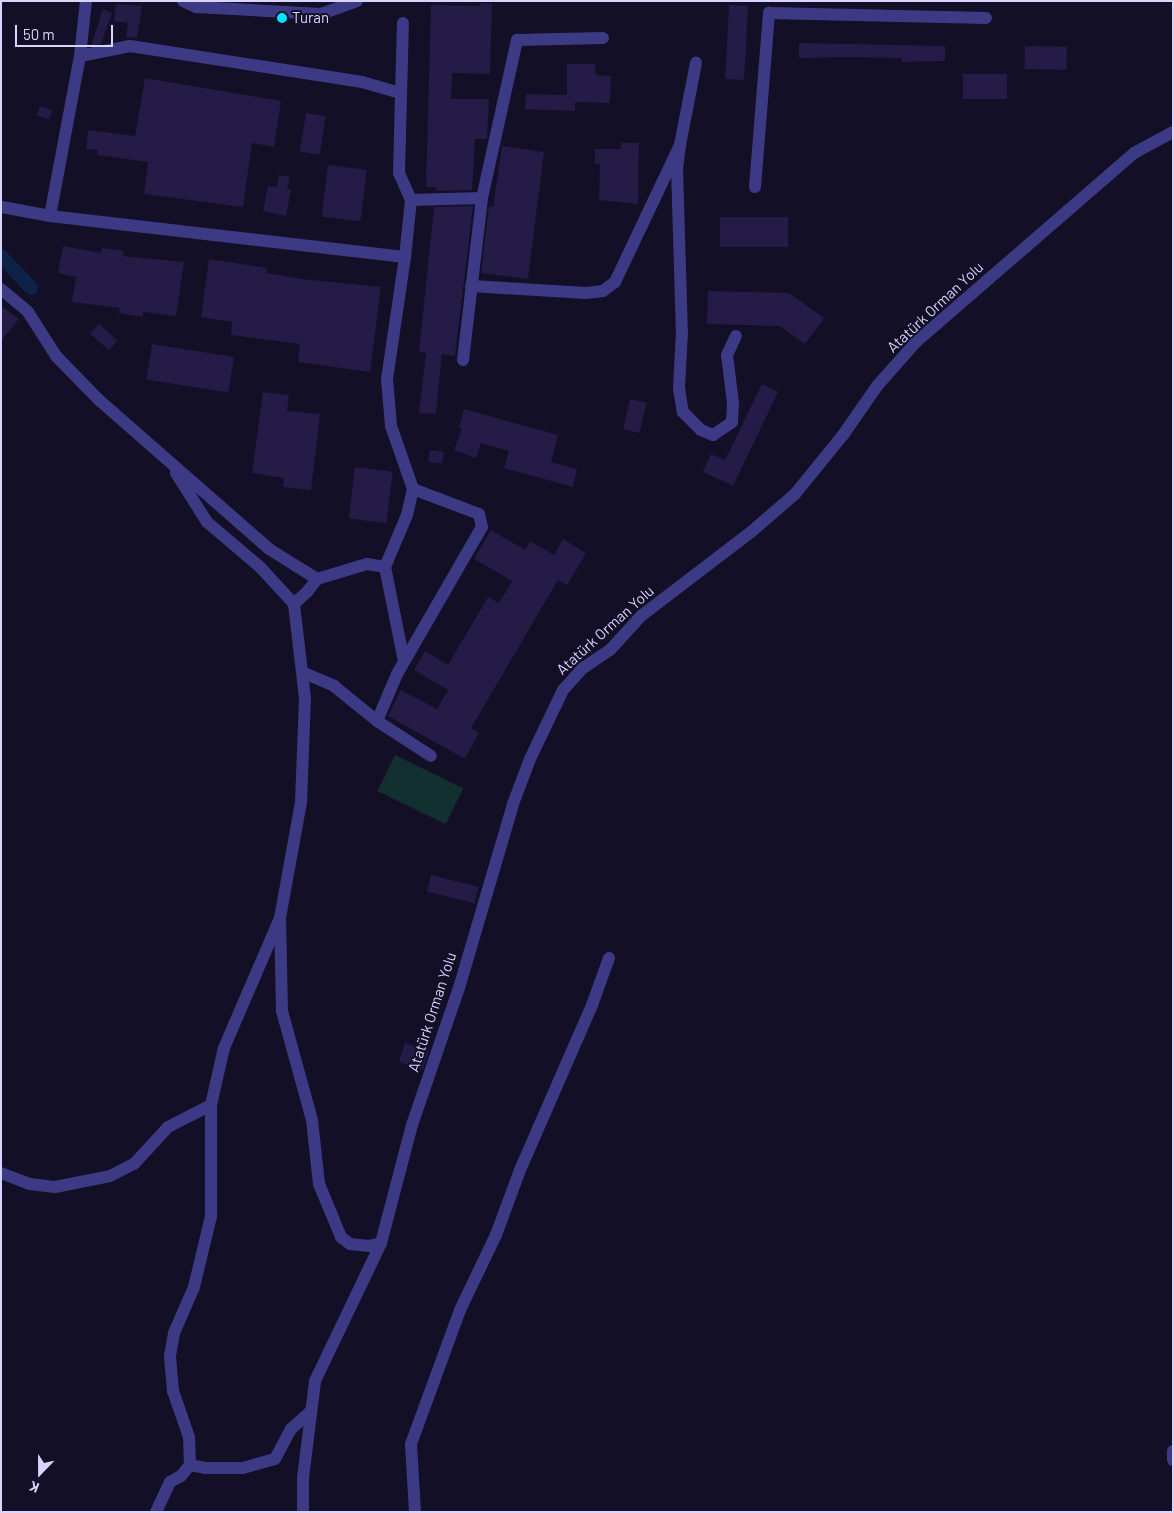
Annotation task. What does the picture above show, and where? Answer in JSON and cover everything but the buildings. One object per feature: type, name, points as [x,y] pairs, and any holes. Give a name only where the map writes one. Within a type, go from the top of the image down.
[{"type":"street","points":[[50,216],[80,56],[86,1]]},
{"type":"street","points":[[183,1],[196,7],[321,14],[358,1]]},
{"type":"street","points":[[755,187],[769,7],[986,18]]},
{"type":"street","points":[[403,23],[399,173],[411,200],[405,257],[387,379],[391,426],[414,489],[407,515],[385,567],[404,661]]},
{"type":"street","points":[[463,360],[482,198],[517,40],[603,38]]},
{"type":"street","points":[[80,56],[130,46],[362,82],[400,93]]},
{"type":"street","points":[[696,64],[677,168],[682,332],[679,388],[683,412],[701,430],[713,435],[732,422],[734,403],[727,355],[736,336]]},
{"type":"street","name":"Atatürk Orman Yolu","points":[[303,1512],[303,1478],[315,1381],[382,1243],[412,1125],[459,988],[513,804],[530,759],[563,690],[583,668],[610,650],[641,616],[751,532],[795,494],[843,435],[877,386],[916,342],[1134,153],[1173,132]]},
{"type":"street","points":[[471,286],[586,293],[603,291],[615,282],[680,145]]},
{"type":"street","points":[[411,200],[482,198]]},
{"type":"street","points":[[2,208],[50,216],[405,257]]},
{"type":"street","points":[[1,289],[28,312],[56,356],[99,400],[269,549],[317,579]]},
{"type":"street","points":[[168,460],[207,522],[260,567],[294,604],[304,674],[301,802],[280,918],[282,1011],[312,1120],[319,1184],[341,1237],[350,1244],[369,1246],[382,1243]]},
{"type":"street","points":[[377,721],[404,661],[482,527],[479,514],[414,489]]},
{"type":"street","points":[[294,604],[317,579],[367,564],[385,567]]},
{"type":"street","points":[[304,674],[334,686],[377,721],[431,756]]},
{"type":"street","points":[[156,1512],[170,1482],[181,1476],[190,1465],[189,1437],[173,1391],[170,1356],[174,1333],[194,1287],[211,1216],[211,1104],[224,1048],[280,918]]},
{"type":"street","points":[[415,1512],[411,1444],[460,1310],[496,1235],[528,1152],[592,1005],[609,958]]},
{"type":"street","points":[[1,1173],[30,1184],[55,1187],[110,1176],[134,1164],[168,1127],[211,1104]]},
{"type":"street","points":[[190,1465],[205,1468],[242,1468],[275,1459],[291,1429],[311,1410]]},
{"type":"street","points":[[1173,1451],[1173,1460]]},
{"type":"green space","points":[[395,755],[463,788],[446,824],[377,791]]},
{"type":"waterway","points":[[1,256],[31,288]]},
{"type":"place","name":"Turan","points":[[282,18]]}]
